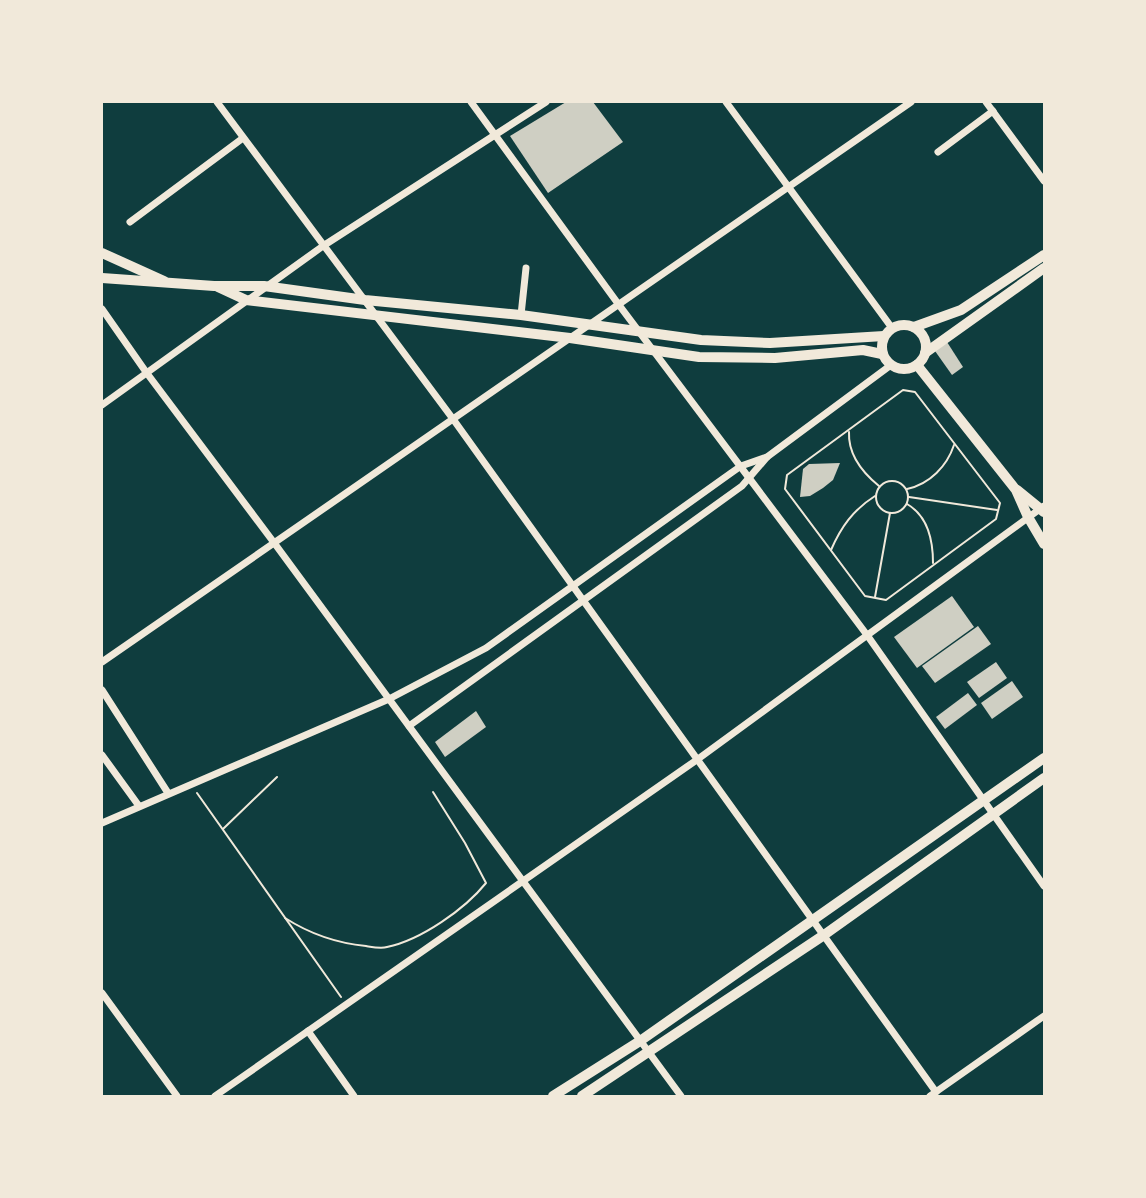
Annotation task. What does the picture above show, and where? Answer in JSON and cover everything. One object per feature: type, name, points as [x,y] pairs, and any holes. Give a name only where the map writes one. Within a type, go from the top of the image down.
[{"type":"street","points":[[217,102],[453,419],[814,920],[933,1094],[1045,1016]]},
{"type":"street","points":[[471,102],[619,305],[867,635],[1045,886]]},
{"type":"street","points":[[102,405],[264,286],[546,102]]},
{"type":"street","points":[[726,102],[892,328]]},
{"type":"street","points":[[102,662],[911,102]]},
{"type":"street","points":[[986,102],[1045,181]]},
{"type":"street","points":[[938,152],[993,111]]},
{"type":"street","points":[[130,222],[243,138]]},
{"type":"street","points":[[102,253],[167,282]]},
{"type":"street","points":[[882,354],[884,336],[892,328],[900,325],[914,327],[961,310],[1045,255]]},
{"type":"street","points":[[521,316],[526,268]]},
{"type":"street","points":[[214,286],[246,300],[570,338],[699,357],[775,358],[863,350],[882,354],[891,365],[904,369],[917,365],[925,353],[1045,268]]},
{"type":"street","points":[[102,278],[214,286],[264,286],[365,300],[589,324],[701,340],[770,343],[884,336]]},
{"type":"street","points":[[102,309],[681,1097]]},
{"type":"street","points":[[961,310],[970,321]]},
{"type":"street","points":[[914,327],[924,338],[925,353]]},
{"type":"street","points":[[409,726],[742,486],[767,457],[891,365]]},
{"type":"street","points":[[917,365],[1016,490],[1028,517],[1045,544]]},
{"type":"street","points":[[102,823],[389,699],[486,648],[741,466],[767,457]]},
{"type":"street","points":[[215,1097],[698,759],[1028,517],[1044,509],[1016,490]]},
{"type":"street","points":[[102,690],[168,793]]},
{"type":"street","points":[[102,755],[139,806]]},
{"type":"street","points":[[553,1097],[640,1041],[1045,758]]},
{"type":"street","points":[[582,1097],[824,935],[1045,778]]},
{"type":"street","points":[[102,993],[177,1097]]},
{"type":"street","points":[[308,1031],[354,1097]]},
{"type":"path","points":[[903,390],[915,393],[954,444],[1000,503],[996,519],[886,600],[865,596],[785,489],[787,475],[903,390]]},
{"type":"path","points":[[849,430],[850,448],[855,458],[867,475],[880,486]]},
{"type":"path","points":[[906,489],[926,482],[940,469],[950,456],[954,444]]},
{"type":"path","points":[[831,551],[841,527],[849,517],[876,496],[880,486],[893,481],[906,489],[908,496],[906,504],[898,512],[890,512],[879,506],[876,496]]},
{"type":"path","points":[[908,496],[998,510]]},
{"type":"path","points":[[906,504],[918,512],[926,526],[932,541],[933,565]]},
{"type":"path","points":[[875,598],[890,512]]},
{"type":"path","points":[[223,830],[277,777]]},
{"type":"path","points":[[190,783],[346,1005]]},
{"type":"path","points":[[285,918],[305,931],[341,944],[386,948],[424,933],[473,898],[486,883],[433,792]]},
{"type":"building","points":[[566,102],[593,102],[623,142],[548,193],[510,136]]},
{"type":"building","points":[[947,342],[963,367],[952,375],[935,351]]},
{"type":"building","points":[[840,463],[833,480],[810,496],[800,497],[803,469],[809,464]]},
{"type":"building","points":[[952,596],[974,627],[917,668],[894,637]]},
{"type":"building","points":[[978,626],[991,644],[935,683],[922,666]]},
{"type":"building","points":[[996,662],[1007,678],[979,698],[967,682]]},
{"type":"building","points":[[1012,681],[1023,697],[992,719],[981,703]]},
{"type":"building","points":[[968,693],[977,705],[945,729],[936,717]]},
{"type":"building","points":[[476,711],[486,727],[445,757],[435,742]]}]
